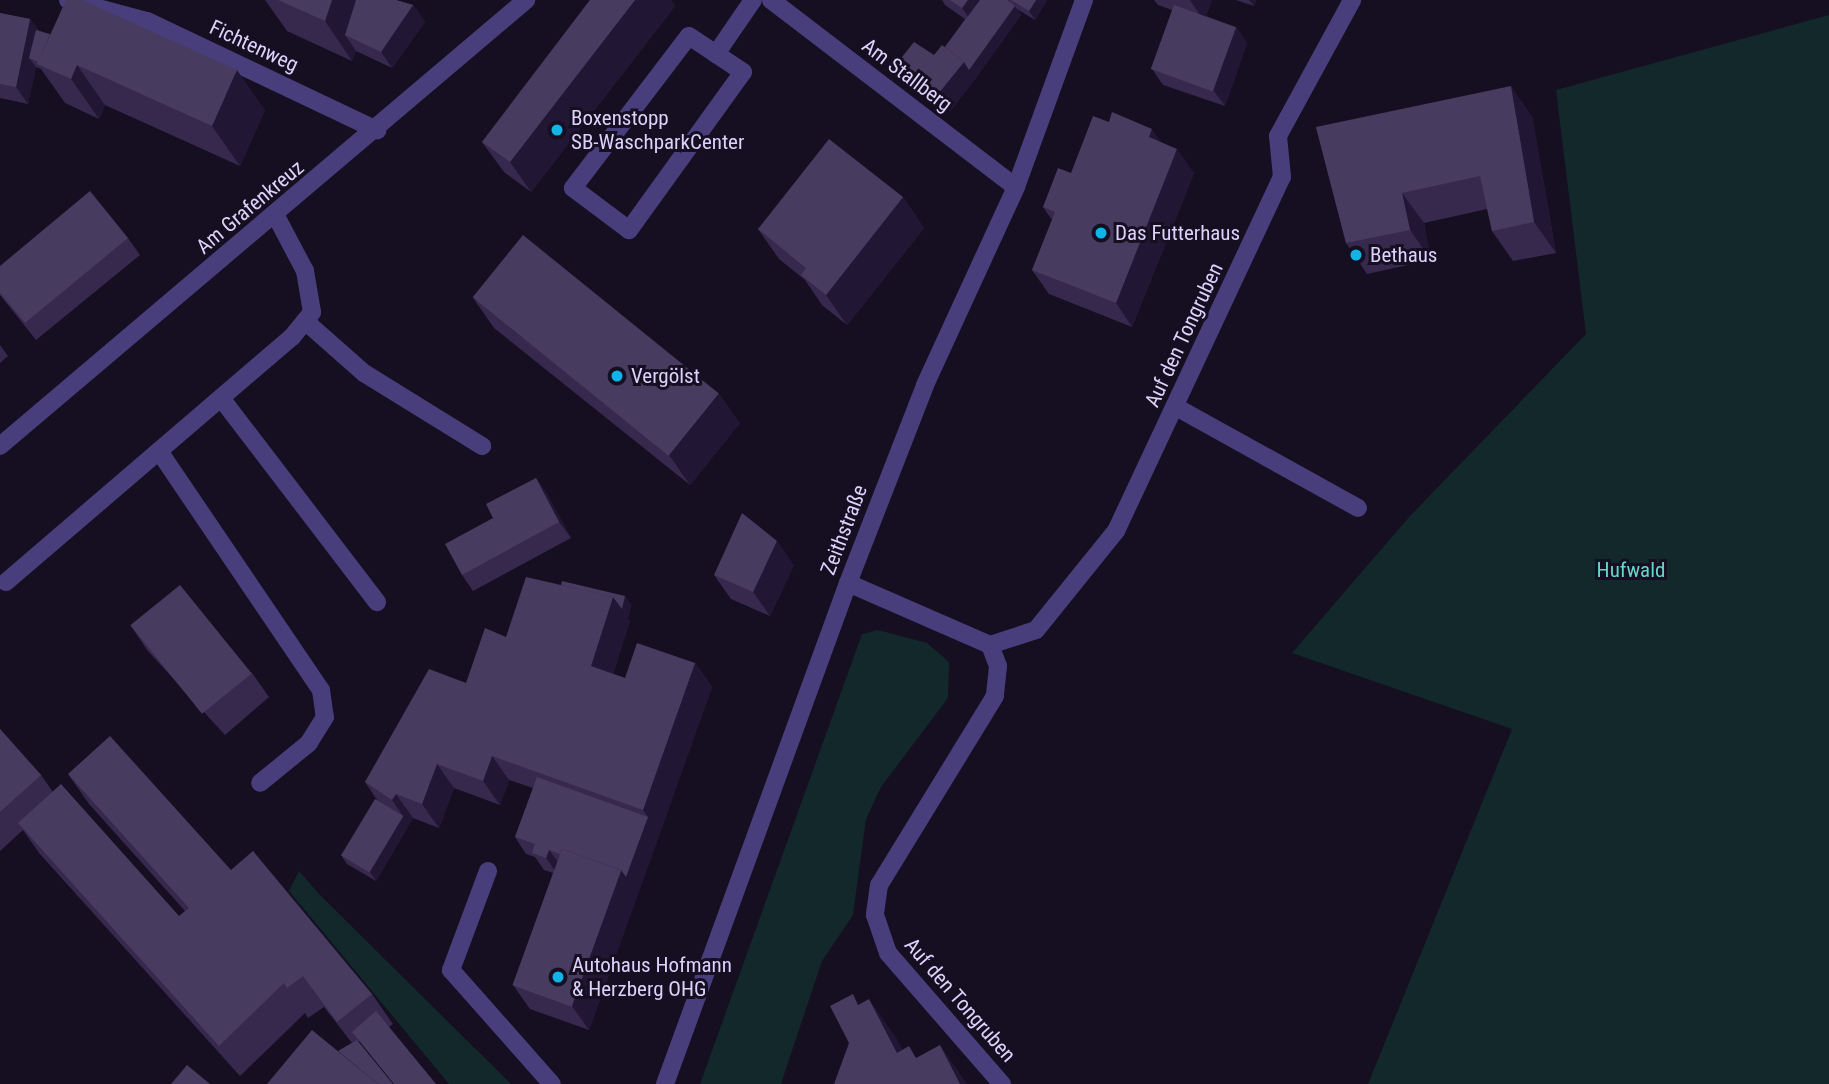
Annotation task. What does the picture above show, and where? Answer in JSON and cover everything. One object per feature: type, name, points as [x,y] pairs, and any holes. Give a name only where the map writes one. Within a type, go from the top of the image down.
[{"type":"street","name":"Fichtenweg","points":[[68,0],[147,21],[377,130]]},
{"type":"street","name":"Am Grafenkreuz","points":[[0,446],[377,130],[526,0]]},
{"type":"street","points":[[716,54],[753,0]]},
{"type":"street","name":"Am Stallberg","points":[[771,0],[1016,187]]},
{"type":"street","name":"Zeithstraße","points":[[665,1084],[848,583],[925,385],[1016,187],[1084,0]]},
{"type":"street","name":"Auf den Tongruben","points":[[1002,1084],[888,953],[875,915],[879,884],[995,696],[998,666],[990,645],[1036,630],[1116,531],[1282,177],[1278,136],[1352,0]]},
{"type":"street","points":[[690,36],[716,54],[743,72],[629,230],[573,188],[690,36]]},
{"type":"street","points":[[6,582],[221,398],[305,321],[312,297],[275,215]]},
{"type":"street","points":[[305,321],[364,373],[482,446]]},
{"type":"street","points":[[221,398],[377,602]]},
{"type":"street","points":[[1176,407],[1358,508]]},
{"type":"street","points":[[159,451],[321,690],[325,717],[309,743],[260,783]]},
{"type":"street","points":[[848,583],[990,645]]},
{"type":"street","points":[[488,871],[451,970],[552,1084]]},
{"type":"green space","name":"Hufwald","points":[[1829,15],[1829,1084],[1368,1084],[1512,729],[1292,653],[1410,516],[1586,334],[1556,90]]},
{"type":"green space","points":[[878,630],[927,643],[949,662],[948,698],[881,787],[866,819],[853,915],[822,961],[781,1084],[700,1084],[862,634]]},
{"type":"green space","points":[[299,871],[511,1084],[449,1084],[289,891]]},
{"type":"building","points":[[66,0],[82,0],[237,70],[212,126],[77,65],[71,79],[37,64]]},
{"type":"building","points":[[278,0],[332,0],[325,21]]},
{"type":"building","points":[[356,0],[396,0],[413,5],[381,52],[345,35]]},
{"type":"building","points":[[590,0],[635,0],[510,162],[482,142]]},
{"type":"building","points":[[950,0],[968,0],[962,8]]},
{"type":"building","points":[[980,0],[1007,0],[1015,6],[969,70],[964,62],[945,47]]},
{"type":"building","points":[[1011,0],[1036,0],[1029,11]]},
{"type":"building","points":[[1174,5],[1236,28],[1213,91],[1151,69]]},
{"type":"building","points":[[0,13],[30,19],[16,87],[0,84]]},
{"type":"building","points":[[36,30],[50,34],[38,62],[29,58]]},
{"type":"building","points":[[914,42],[934,55],[942,45],[964,62],[938,94],[898,62]]},
{"type":"building","points":[[1511,86],[1534,222],[1492,231],[1480,176],[1402,193],[1410,230],[1346,243],[1316,127]]},
{"type":"building","points":[[1112,112],[1152,129],[1149,137],[1177,149],[1116,303],[1032,270],[1055,212],[1043,207],[1058,168],[1071,173],[1093,116],[1109,122]]},
{"type":"building","points":[[829,139],[903,197],[826,295],[801,275],[806,268],[758,229]]},
{"type":"building","points":[[90,191],[128,238],[25,323],[0,293],[0,266]]},
{"type":"building","name":"Vergölst","points":[[523,235],[719,394],[668,456],[473,297]]},
{"type":"building","points":[[536,478],[559,522],[462,575],[445,544],[493,518],[486,504]]},
{"type":"building","points":[[742,513],[777,541],[753,592],[714,575]]},
{"type":"building","points":[[526,577],[613,597],[591,666],[625,678],[637,643],[695,663],[643,810],[492,756],[483,781],[437,764],[422,804],[396,794],[392,800],[365,782],[429,669],[466,683],[485,628],[506,637]]},
{"type":"building","points":[[562,581],[625,596],[622,609],[613,597],[561,585]]},
{"type":"building","points":[[180,585],[252,674],[202,714],[130,625]]},
{"type":"building","points":[[0,729],[41,775],[0,812]]},
{"type":"building","points":[[110,736],[231,870],[253,851],[372,994],[337,1022],[303,976],[287,988],[284,983],[219,1046],[18,823],[61,784],[179,916],[189,908],[68,774]]},
{"type":"building","points":[[537,777],[648,817],[626,877],[621,870],[562,849],[560,854],[549,850],[546,858],[532,853],[535,844],[515,837]]},
{"type":"building","points":[[375,799],[403,816],[369,873],[341,856]]},
{"type":"building","points":[[562,849],[621,871],[572,1007],[512,985]]},
{"type":"building","points":[[853,994],[858,1005],[869,999],[897,1053],[909,1046],[916,1058],[940,1045],[960,1084],[834,1084],[849,1043],[830,1006]]},
{"type":"building","points":[[376,1011],[436,1084],[394,1084],[352,1032]]},
{"type":"building","points":[[312,1030],[378,1084],[267,1084]]},
{"type":"building","points":[[357,1040],[393,1084],[378,1084],[338,1051]]},
{"type":"building","points":[[187,1065],[210,1084],[171,1084]]},
{"type":"place","name":"Boxenstopp SB-WaschparkCenter","points":[[557,130]]},
{"type":"place","name":"Das Futterhaus","points":[[1101,233]]},
{"type":"place","name":"Bethaus","points":[[1356,255]]},
{"type":"place","name":"Vergölst","points":[[617,376]]},
{"type":"place","name":"Autohaus Hofmann & Herzberg OHG","points":[[558,977]]}]
